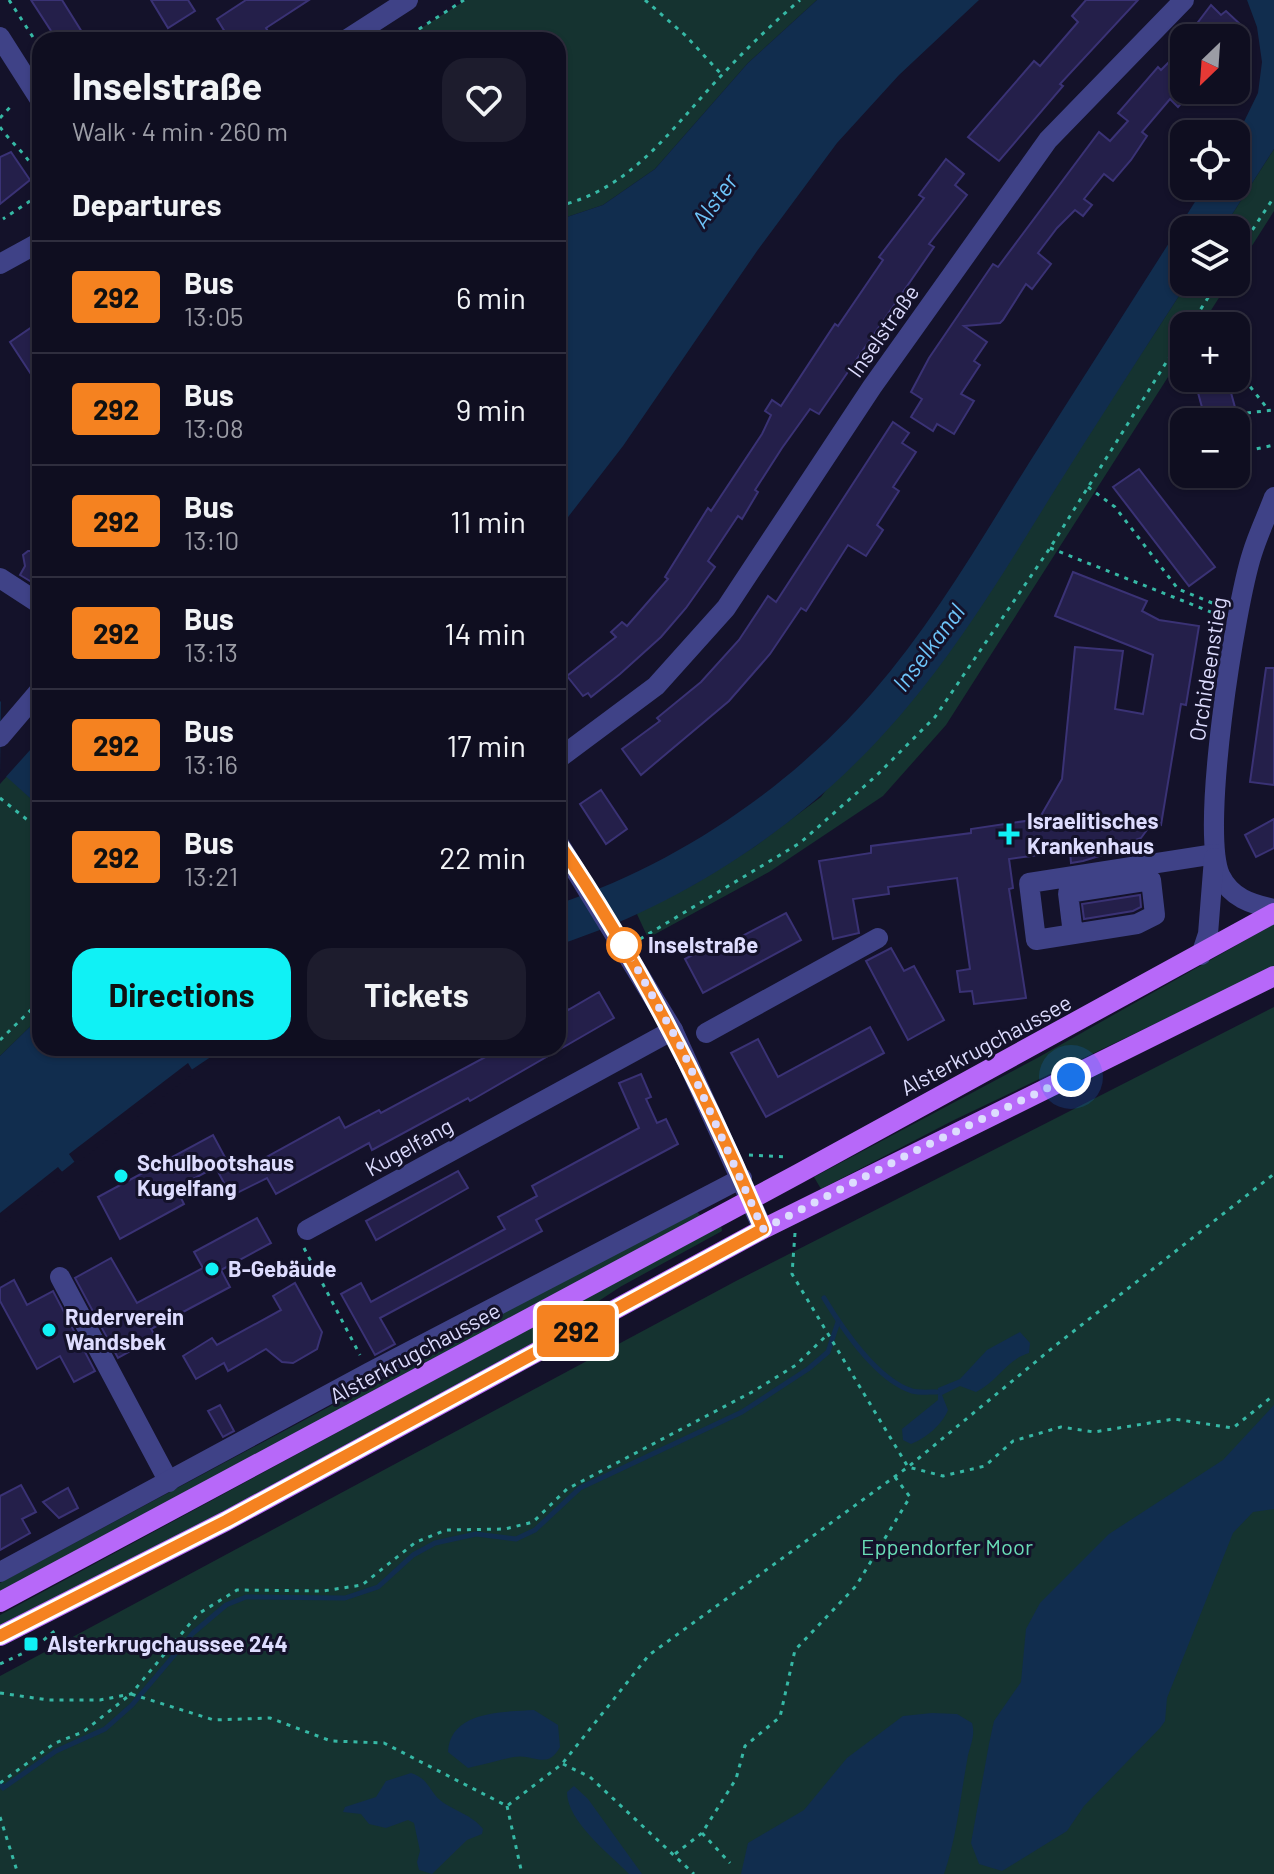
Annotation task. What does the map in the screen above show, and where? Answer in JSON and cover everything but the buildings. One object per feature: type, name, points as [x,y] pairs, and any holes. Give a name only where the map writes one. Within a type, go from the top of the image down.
[{"type":"main road","name":"Alsterkrugchaussee","points":[[0,1602],[1201,955],[1274,911]]},
{"type":"main road","points":[[0,1636],[226,1521],[763,1229],[1274,976]]},
{"type":"street","points":[[358,32],[408,0]]},
{"type":"street","name":"Inselstraße","points":[[566,753],[656,686],[726,608],[872,387],[1048,140],[1184,0]]},
{"type":"street","points":[[0,37],[32,87]]},
{"type":"street","points":[[0,264],[32,248]]},
{"type":"street","name":"Orchideenstieg","points":[[1201,955],[1208,934],[1215,854],[1214,813],[1222,714],[1251,556],[1274,497]]},
{"type":"street","points":[[0,578],[32,599]]},
{"type":"street","points":[[0,737],[32,699]]},
{"type":"street","points":[[566,854],[673,1030],[763,1229]]},
{"type":"street","points":[[1073,934],[1036,940],[1029,883],[1215,854]]},
{"type":"street","name":"Orchideenstieg","points":[[1215,854],[1219,873],[1234,894],[1274,911]]},
{"type":"street","points":[[706,1033],[878,938]]},
{"type":"street","name":"Kugelfang","points":[[307,1230],[673,1030]]},
{"type":"street","name":"Alsterkrugchaussee","points":[[0,1572],[370,1372],[742,1178]]},
{"type":"street","points":[[60,1277],[169,1482]]},
{"type":"path","points":[[9,0],[32,36]]},
{"type":"path","points":[[414,32],[464,0]]},
{"type":"path","points":[[645,0],[686,36],[722,75]]},
{"type":"path","points":[[566,204],[592,197],[622,179],[655,151],[722,75],[800,0]]},
{"type":"path","points":[[0,118],[12,105]]},
{"type":"path","points":[[0,127],[16,149],[32,163]]},
{"type":"path","points":[[1250,234],[1274,197]]},
{"type":"path","points":[[3,219],[32,198]]},
{"type":"path","points":[[622,942],[800,843],[877,775],[935,717],[1050,548],[1170,356]]},
{"type":"path","points":[[1250,386],[1267,408]]},
{"type":"path","points":[[1250,411],[1267,408],[1274,410]]},
{"type":"path","points":[[1250,450],[1274,445]]},
{"type":"path","points":[[1087,486],[1115,507],[1178,589],[1239,618]]},
{"type":"path","points":[[1050,548],[1239,618]]},
{"type":"path","points":[[0,798],[32,824]]},
{"type":"path","points":[[0,1040],[32,1009]]},
{"type":"path","points":[[747,1155],[788,1156],[794,1167]]},
{"type":"path","points":[[507,1806],[562,1764],[649,1655],[908,1467],[1056,1345],[1274,1174]]},
{"type":"path","points":[[795,1229],[792,1274],[908,1467],[943,1476],[985,1466],[1013,1441],[1061,1427],[1094,1432],[1174,1419],[1233,1428],[1274,1395]]},
{"type":"path","points":[[307,1230],[304,1250],[370,1372]]},
{"type":"path","points":[[0,1783],[55,1743],[83,1732],[131,1694],[198,1614],[237,1590],[323,1591],[362,1585],[416,1542],[446,1530],[505,1529],[533,1522],[567,1489],[754,1391],[796,1365],[828,1334]]},
{"type":"path","points":[[675,1854],[702,1833],[736,1779],[745,1746],[780,1717],[795,1650],[856,1586],[910,1497],[895,1477]]},
{"type":"path","points":[[0,1664],[34,1648]]},
{"type":"path","points":[[0,1693],[61,1700],[100,1700],[131,1694],[214,1720],[270,1718],[331,1741],[384,1743],[507,1806]]},
{"type":"path","points":[[562,1764],[590,1777],[694,1874]]},
{"type":"path","points":[[507,1806],[522,1874]]},
{"type":"path","points":[[0,1817],[18,1874]]},
{"type":"path","points":[[702,1833],[730,1863]]},
{"type":"green space","points":[[466,0],[817,0],[748,63],[655,169],[603,205],[566,217],[566,32],[415,32]]},
{"type":"green space","points":[[1274,149],[1274,211],[1250,249],[1250,216],[1231,216],[1241,200],[1250,200],[1250,186]]},
{"type":"green space","points":[[1179,296],[1220,296],[1210,312],[1170,312],[1170,374],[946,725],[883,796],[769,872],[648,938],[636,912],[693,885],[754,847],[821,797],[1111,400]]},
{"type":"green space","points":[[7,776],[32,799],[32,1025],[0,1056],[0,784]]},
{"type":"green space","points":[[1274,924],[1274,967],[954,1120],[821,1189],[814,1177],[1039,1057]]},
{"type":"green space","name":"Eppendorfer Moor","points":[[1274,1007],[1274,1874],[0,1874],[0,1676],[736,1281]]},
{"type":"green space","points":[[696,1210],[703,1219],[0,1593],[0,1583]]},
{"type":"green space","points":[[721,1225],[722,1231],[620,1287],[529,1347],[132,1561],[0,1626],[0,1615]]},
{"type":"water","name":"Alster","points":[[817,0],[979,0],[899,75],[837,143],[757,251],[623,446],[566,520],[566,217],[603,205],[655,169],[748,63]]},
{"type":"water","name":"Inselkanal","points":[[1247,0],[1274,0],[1274,149],[1250,186],[1250,120],[1245,120],[1258,93],[1262,62],[1257,27]]},
{"type":"water","name":"Inselkanal","points":[[1196,200],[1241,200],[1231,216],[1186,216]]},
{"type":"water","name":"Inselkanal","points":[[1170,241],[1170,296],[1179,296],[992,590],[950,652],[880,738],[810,804],[732,862],[647,909],[566,942],[566,901],[646,868],[688,845],[768,791],[840,728],[894,666],[936,610]]},
{"type":"water","points":[[0,701],[32,732],[32,800],[0,771]]},
{"type":"water","points":[[32,1025],[32,1056],[212,1056],[169,1085],[0,1222],[0,1056]]},
{"type":"water","points":[[1020,1332],[1030,1343],[1029,1353],[1014,1361],[976,1392],[960,1386],[942,1395],[948,1410],[938,1426],[911,1444],[903,1440],[902,1429],[938,1400],[938,1388],[960,1379],[987,1350]]},
{"type":"water","points":[[1274,1405],[1274,1509],[1253,1512],[1233,1533],[1167,1698],[1165,1721],[1084,1806],[1067,1831],[1002,1871],[979,1864],[971,1843],[994,1721],[1021,1682],[1026,1629],[1040,1603],[1109,1534],[1223,1460]]},
{"type":"water","points":[[534,1710],[558,1725],[560,1747],[550,1758],[539,1760],[521,1756],[468,1768],[448,1752],[451,1738],[468,1721],[495,1713]]},
{"type":"water","points":[[957,1714],[972,1723],[973,1728],[955,1832],[944,1874],[741,1874],[748,1843],[804,1810],[847,1758],[903,1716]]},
{"type":"water","points":[[411,1773],[423,1779],[440,1800],[483,1829],[482,1834],[467,1840],[432,1874],[419,1870],[417,1862],[420,1851],[414,1823],[408,1820],[386,1828],[369,1824],[361,1814],[343,1812],[345,1807],[376,1797],[386,1781]]},
{"type":"water","points":[[574,1786],[588,1799],[642,1874],[629,1874],[582,1826],[569,1803],[567,1792]]},
{"type":"pier","points":[[1,697],[32,726],[32,748],[4,779],[0,776]]},
{"type":"pier","points":[[188,1063],[194,1073],[76,1164],[69,1154]]},
{"type":"pier","points":[[58,1167],[64,1174],[0,1226],[0,1213]]},
{"type":"waterway","points":[[824,1298],[851,1338],[886,1376],[912,1391],[937,1392]]},
{"type":"waterway","points":[[0,1783],[3,1788],[56,1751],[105,1729],[132,1705],[193,1633],[226,1605],[246,1597],[345,1598],[378,1587],[413,1555],[435,1543],[476,1534],[516,1539],[535,1530],[580,1488],[742,1412],[808,1369],[828,1352],[838,1322]]},
{"type":"bus line","name":"292","points":[[0,1636],[226,1521],[763,1229],[673,1030],[566,854]]},
{"type":"place","name":"Israelitisches Krankenhaus","points":[[1009,834]]},
{"type":"place","name":"Inselstraße","points":[[624,945]]},
{"type":"place","name":"Schulbootshaus Kugelfang","points":[[121,1176]]},
{"type":"place","name":"B-Gebäude","points":[[212,1269]]},
{"type":"place","name":"Ruderverein Wandsbek","points":[[49,1330]]},
{"type":"place","name":"Alsterkrugchaussee 244","points":[[31,1644]]},
{"type":"route","points":[[624,945],[673,1030],[763,1229],[919,1149],[1071,1077]]}]
